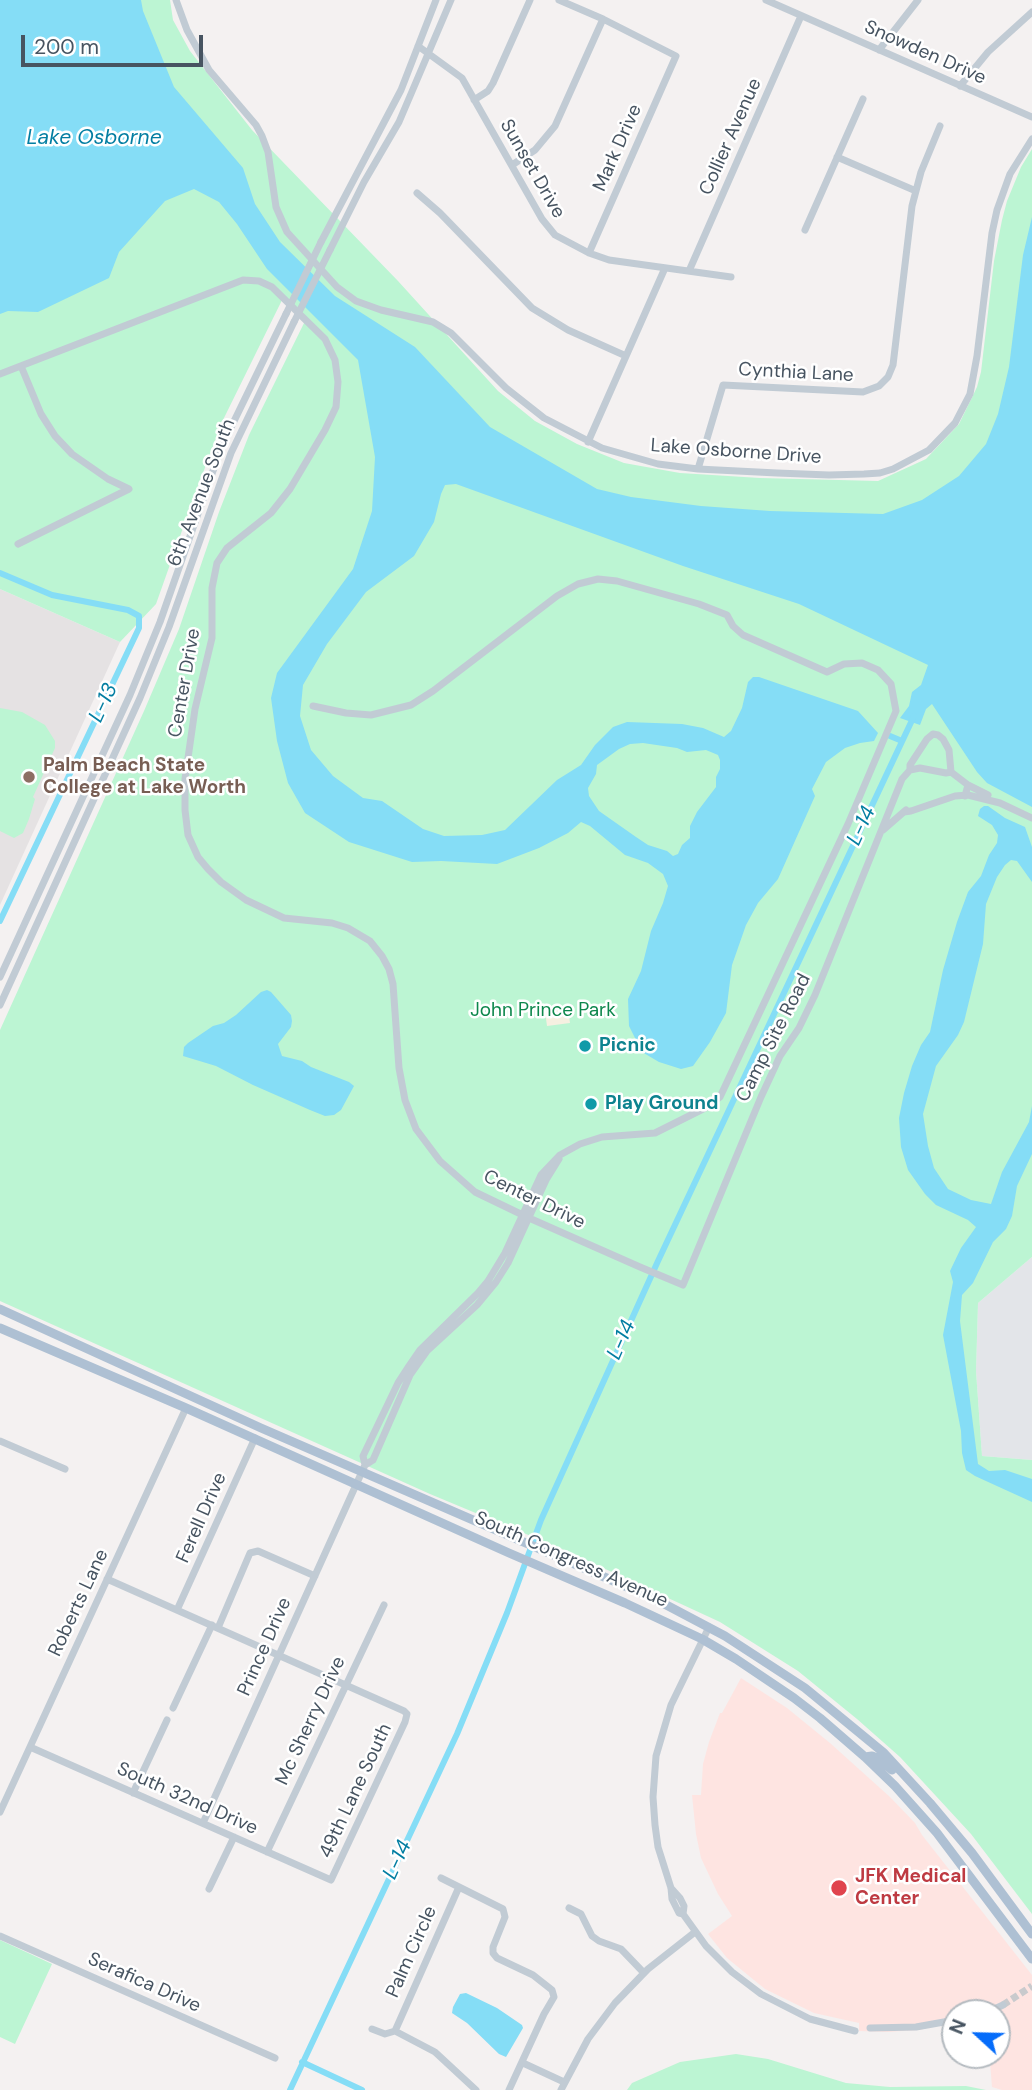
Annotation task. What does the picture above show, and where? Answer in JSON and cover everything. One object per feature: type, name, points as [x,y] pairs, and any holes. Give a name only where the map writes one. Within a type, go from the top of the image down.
[{"type":"main road","name":"South Congress Avenue","points":[[0,1309],[216,1408],[363,1469],[655,1599],[709,1627],[781,1671],[832,1708],[884,1753],[951,1827],[1032,1934]]},
{"type":"main road","name":"South Congress Avenue","points":[[0,1328],[625,1602],[702,1639],[794,1698],[865,1757],[895,1786],[937,1833],[1032,1959]]},
{"type":"main road","points":[[164,1398],[182,1400],[191,1396]]},
{"type":"main road","points":[[186,1408],[195,1405],[216,1408]]},
{"type":"main road","points":[[865,1757],[879,1759],[936,1818],[951,1827]]},
{"type":"street","name":"Lake Osborne Drive","points":[[176,0],[194,44],[209,70],[256,125],[262,136],[268,152],[276,207],[287,232],[337,287],[356,301],[381,310],[433,322],[451,333],[527,406],[560,428],[588,442],[645,462],[698,469],[829,475],[880,473],[917,458],[940,439],[955,423],[971,394],[992,233],[1010,174],[1032,139]]},
{"type":"street","name":"6th Avenue South","points":[[0,977],[135,683],[160,621],[221,448],[355,174],[401,90],[436,0]]},
{"type":"street","name":"6th Avenue South","points":[[0,1005],[145,687],[231,453],[364,182],[399,122],[452,0]]},
{"type":"street","points":[[474,100],[488,91],[493,83],[530,0]]},
{"type":"street","points":[[512,165],[535,150],[555,126],[603,19],[559,0]]},
{"type":"street","name":"Snowden Drive","points":[[766,0],[1032,117]]},
{"type":"street","points":[[879,50],[918,0]]},
{"type":"street","points":[[960,86],[988,52],[1032,12]]},
{"type":"street","name":"Collier Avenue","points":[[689,271],[801,16]]},
{"type":"street","name":"Mark Drive","points":[[589,253],[676,57],[603,19]]},
{"type":"street","name":"Sunset Drive","points":[[418,46],[462,78],[548,228],[559,238],[609,260],[731,277]]},
{"type":"street","points":[[805,229],[863,99]]},
{"type":"street","name":"Cynthia Lane","points":[[698,469],[723,385],[863,392],[875,388],[885,380],[892,365],[916,191],[940,126]]},
{"type":"street","points":[[837,157],[916,191]]},
{"type":"street","points":[[417,193],[440,213],[532,308],[568,330],[626,356]]},
{"type":"street","points":[[588,442],[665,268]]},
{"type":"street","name":"Center Drive","points":[[0,374],[243,280],[259,281],[272,286],[326,339],[335,360],[338,382],[336,407],[325,430],[290,489],[271,513],[226,548],[217,563],[212,587],[212,638],[195,709],[185,779],[188,835],[198,857],[208,869],[246,900],[284,918],[332,923],[348,928],[370,941],[382,956],[389,969],[394,997],[399,1068],[405,1100],[416,1129],[440,1161],[475,1192],[525,1217],[683,1285]]},
{"type":"street","points":[[18,544],[129,489],[72,454],[55,436],[41,414],[21,366]]},
{"type":"street","name":"Prince Drive","points":[[203,1824],[356,1484],[363,1469],[373,1460],[410,1375],[427,1351],[498,1268],[525,1217],[541,1175],[560,1155],[580,1144],[602,1137],[655,1133],[707,1107],[720,1097],[848,824],[895,711],[891,684],[878,670],[862,663],[844,664],[827,672],[813,668],[743,635],[726,615],[699,604],[617,581],[598,579],[578,583],[557,596],[411,705],[371,715],[313,706]]},
{"type":"street","points":[[883,831],[902,779],[930,736],[936,734],[949,750],[951,772]]},
{"type":"street","points":[[910,770],[920,768],[951,772],[1000,803]]},
{"type":"street","points":[[964,796],[968,785]]},
{"type":"street","name":"Camp Site Road","points":[[683,1285],[779,1056],[799,1028],[815,995],[883,831],[911,807],[943,795],[975,796],[1000,803],[1032,818]]},
{"type":"street","points":[[896,797],[894,809],[902,813]]},
{"type":"street","name":"Roberts Lane","points":[[0,1812],[186,1408]]},
{"type":"street","name":"Ferell Drive","points":[[177,1610],[254,1438]]},
{"type":"street","points":[[0,1441],[65,1468]]},
{"type":"street","points":[[173,1708],[250,1553],[258,1551],[315,1576]]},
{"type":"street","points":[[107,1579],[346,1685]]},
{"type":"street","name":"Mc Sherry Drive","points":[[267,1852],[384,1605]]},
{"type":"street","points":[[709,1627],[667,1717],[660,1738],[654,1774],[654,1825],[660,1856],[671,1888],[680,1898],[685,1909],[683,1914],[695,1932],[732,1972],[761,1994],[793,2012],[855,2031]]},
{"type":"street","name":"49th Lane South","points":[[331,1880],[407,1714],[346,1685]]},
{"type":"street","points":[[133,1793],[167,1720]]},
{"type":"street","name":"South 32nd Drive","points":[[30,1747],[331,1880]]},
{"type":"street","points":[[209,1889],[234,1837]]},
{"type":"street","points":[[441,1878],[503,1909],[505,1917],[492,1947],[497,1958],[533,1975],[552,1990],[554,1997],[509,2090]]},
{"type":"street","name":"Palm Circle","points":[[395,2031],[459,1886]]},
{"type":"street","points":[[569,1908],[581,1914],[592,1936],[621,1950],[643,1973]]},
{"type":"street","points":[[561,2090],[576,2058],[601,2020],[643,1973],[695,1932]]},
{"type":"street","name":"Serafica Drive","points":[[0,1936],[275,2058]]},
{"type":"street","points":[[870,2028],[916,2027],[941,2023]]},
{"type":"street","points":[[372,2029],[385,2034],[395,2031],[435,2052],[476,2090]]},
{"type":"street","points":[[523,2063],[564,2082]]},
{"type":"shaded area","name":"Palm Beach State College at Lake Worth","points":[[0,589],[120,642],[0,905]]},
{"type":"shaded area","points":[[1032,1257],[1032,1460],[982,1456],[976,1371],[978,1303]]},
{"type":"shaded area","name":"JFK Medical Center","points":[[741,1678],[787,1708],[830,1743],[915,1823],[1032,1975],[1032,2090],[1002,2090],[992,2087],[991,2069],[1011,2069],[1011,1999],[941,1999],[941,2025],[919,2030],[859,2031],[859,2023],[814,2013],[765,1989],[727,1958],[708,1934],[732,1916],[701,1858],[692,1795],[701,1795],[703,1764],[722,1713]]},
{"type":"green space","name":"John Prince Park","points":[[0,0],[170,0],[173,20],[190,51],[252,130],[398,281],[498,391],[535,421],[577,444],[624,463],[680,473],[878,481],[926,459],[959,424],[977,387],[1002,220],[1021,167],[1032,149],[1032,1257],[978,1303],[976,1371],[982,1456],[1032,1460],[1032,1914],[971,1834],[900,1757],[798,1671],[720,1622],[562,1549],[430,1494],[0,1301],[0,1030],[179,629],[249,435],[306,319],[284,296],[223,420],[156,604],[120,642],[0,589]]},
{"type":"green space","points":[[0,708],[22,712],[45,725],[55,741],[55,748],[33,797],[35,799],[29,819],[23,833],[14,838],[0,831]]},
{"type":"green space","points":[[0,1940],[52,1964],[15,2044],[0,2037]]},
{"type":"green space","points":[[736,2054],[768,2059],[846,2083],[890,2087],[966,2086],[986,2090],[627,2090],[632,2083],[680,2062]]},
{"type":"sand","points":[[568,1009],[570,1023],[547,1026],[545,1011]]},
{"type":"water","name":"Lake Osborne","points":[[0,0],[141,0],[174,87],[243,168],[255,204],[280,242],[335,296],[415,347],[490,427],[597,489],[631,497],[770,511],[883,514],[922,500],[959,476],[986,444],[998,414],[1009,367],[1023,255],[1032,217],[1032,807],[987,783],[932,704],[926,709],[920,725],[900,718],[909,706],[912,692],[921,685],[928,665],[799,604],[683,566],[456,484],[445,485],[434,522],[414,556],[366,592],[327,644],[303,685],[300,716],[311,750],[333,776],[363,798],[382,801],[423,829],[444,836],[482,835],[505,830],[557,780],[581,765],[595,745],[613,727],[627,722],[682,724],[703,728],[724,737],[731,731],[742,708],[748,682],[753,677],[858,711],[878,733],[874,741],[845,748],[826,762],[812,789],[815,796],[778,879],[758,903],[746,925],[732,965],[726,1013],[710,1042],[693,1066],[681,1069],[659,1062],[642,1052],[629,1026],[628,999],[641,971],[651,931],[668,886],[663,874],[648,863],[625,855],[590,826],[581,822],[568,833],[539,848],[497,864],[412,862],[349,842],[305,813],[288,783],[277,741],[271,698],[277,673],[353,569],[372,511],[375,457],[358,360],[267,269],[219,202],[194,189],[165,201],[119,252],[109,278],[38,312],[8,311],[0,314]],"holes":[[[630,744],[677,748],[687,752],[706,750],[718,755],[720,769],[716,777],[716,787],[690,826],[690,838],[682,845],[678,854],[673,856],[667,851],[648,845],[599,811],[589,796],[588,788],[596,774],[597,765]]]},
{"type":"water","points":[[984,806],[1025,827],[1032,847],[1032,882],[1017,861],[1011,860],[997,877],[986,904],[983,944],[964,1022],[936,1066],[923,1114],[934,1168],[948,1189],[971,1200],[991,1204],[1002,1172],[1029,1122],[1032,1106],[1032,1154],[1017,1186],[1012,1216],[1006,1229],[993,1242],[973,1283],[962,1295],[960,1321],[978,1464],[989,1471],[1005,1470],[1032,1479],[1032,1502],[966,1470],[943,1335],[953,1282],[950,1271],[961,1248],[976,1227],[968,1220],[936,1205],[908,1170],[901,1147],[899,1118],[912,1066],[930,1032],[943,970],[957,922],[968,892],[981,876],[997,843],[998,835],[992,825],[978,816]]},
{"type":"water","points":[[267,990],[291,1015],[291,1027],[278,1044],[282,1056],[302,1061],[354,1086],[341,1110],[334,1115],[325,1116],[216,1066],[183,1056],[184,1047],[188,1043],[236,1015],[261,992]]},
{"type":"water","points":[[466,1993],[497,2008],[522,2025],[523,2028],[506,2057],[452,2013],[460,1994]]},
{"type":"waterway","name":"L-13","points":[[0,573],[52,595],[128,610],[139,616],[139,628],[0,921]]},
{"type":"waterway","name":"L-14","points":[[290,2090],[457,1734],[507,1613],[541,1520],[658,1261],[914,716]]},
{"type":"waterway","points":[[890,736],[902,741]]},
{"type":"waterway","points":[[302,2062],[362,2090]]},
{"type":"tunnel","points":[[1011,2000],[1032,1986]]},
{"type":"place","name":"Palm Beach State College at Lake Worth","points":[[29,777]]},
{"type":"place","name":"Picnic","points":[[585,1046]]},
{"type":"place","name":"Play Ground","points":[[591,1104]]},
{"type":"place","name":"JFK Medical Center","points":[[839,1888]]}]
